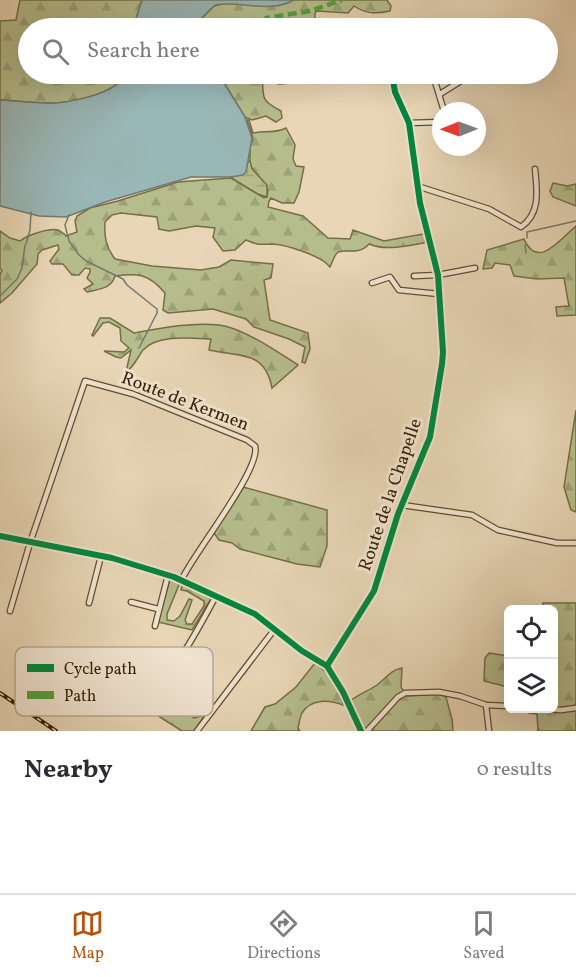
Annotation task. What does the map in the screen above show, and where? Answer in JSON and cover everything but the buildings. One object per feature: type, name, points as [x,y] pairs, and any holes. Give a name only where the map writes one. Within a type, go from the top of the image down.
[{"type":"street","name":"Route de la Chapelle","points":[[327,666],[374,591],[402,505],[430,436],[443,352],[438,275],[417,186],[409,123],[394,84]]},
{"type":"street","points":[[436,84],[442,102]]},
{"type":"street","points":[[440,94],[455,84]]},
{"type":"street","points":[[409,123],[432,122]]},
{"type":"street","points":[[417,186],[489,209],[521,227],[536,207],[535,169]]},
{"type":"street","points":[[414,276],[438,275],[475,268]]},
{"type":"street","points":[[372,282],[390,278],[399,290],[440,294]]},
{"type":"street","name":"Route de Kermen","points":[[30,543],[74,417],[82,386],[85,381],[93,382],[133,394],[248,440],[256,448],[256,455],[244,481],[182,579]]},
{"type":"street","points":[[402,505],[472,514],[503,531],[556,543],[576,543]]},
{"type":"street","points":[[0,536],[101,556],[182,579],[255,614],[302,651],[327,666],[343,692],[361,731]]},
{"type":"street","points":[[10,611],[30,543]]},
{"type":"street","points":[[89,603],[101,556]]},
{"type":"street","points":[[154,626],[168,575]]},
{"type":"street","points":[[186,647],[216,596]]},
{"type":"street","points":[[131,602],[158,609]]},
{"type":"street","points":[[213,710],[274,630]]},
{"type":"street","points":[[367,731],[398,697],[405,693],[439,692],[486,705],[504,706]]},
{"type":"street","points":[[486,705],[489,731]]},
{"type":"street","points":[[558,710],[576,708]]},
{"type":"street","points":[[197,731],[208,716]]},
{"type":"green space","points":[[20,0],[142,0],[136,18],[18,18],[18,84],[116,84],[95,95],[65,102],[0,100],[0,21],[16,20]]},
{"type":"green space","points":[[238,0],[250,4],[294,0],[387,0],[391,6],[390,11],[380,13],[367,12],[354,6],[348,13],[317,11],[315,18],[202,18],[214,6]]},
{"type":"green space","points":[[225,84],[263,84],[266,101],[281,111],[282,118],[276,122],[266,116],[252,120],[245,117]]},
{"type":"green space","points":[[247,120],[249,120],[253,133],[286,128],[295,145],[293,159],[296,166],[304,167],[299,192],[294,203],[282,203],[271,198],[268,207],[303,216],[328,238],[350,239],[353,230],[384,241],[423,234],[426,237],[424,243],[389,248],[369,244],[360,250],[339,251],[330,267],[312,255],[273,244],[257,244],[246,240],[235,250],[223,251],[213,237],[215,228],[196,226],[169,231],[159,229],[157,217],[121,213],[112,215],[105,222],[106,242],[115,259],[152,266],[201,270],[219,267],[231,260],[273,264],[271,278],[264,280],[270,320],[308,333],[310,349],[305,363],[302,362],[305,347],[254,327],[246,319],[213,309],[168,313],[163,310],[165,293],[154,282],[143,276],[115,276],[108,286],[87,292],[84,289],[93,284],[87,278],[90,269],[85,268],[79,275],[72,275],[63,264],[52,264],[50,261],[59,249],[58,245],[42,250],[38,254],[37,264],[12,293],[0,303],[2,270],[0,269],[0,231],[20,241],[33,234],[49,230],[58,230],[66,236],[77,232],[75,221],[77,216],[90,208],[178,182],[231,178],[264,198],[267,197],[268,190],[250,165],[250,147],[253,138]]},
{"type":"green space","points":[[248,161],[252,169],[267,185],[267,197],[230,177],[243,173]]},
{"type":"green space","points":[[553,183],[567,186],[576,184],[576,206],[553,197],[550,191]]},
{"type":"green space","points":[[576,226],[576,315],[557,316],[556,307],[569,306],[564,278],[537,279],[514,276],[510,265],[495,263],[492,268],[483,269],[487,250],[524,239],[530,248],[536,252],[543,252],[557,244]]},
{"type":"green space","points":[[100,318],[110,318],[134,333],[187,325],[208,324],[228,327],[260,341],[298,365],[272,388],[264,367],[250,357],[209,350],[211,339],[175,338],[149,345],[126,372],[131,350],[121,358],[104,351],[124,352],[129,348],[121,341],[120,328],[109,322],[103,323],[92,335]]},
{"type":"green space","points":[[576,410],[576,512],[571,510],[564,487]]},
{"type":"green space","points":[[243,487],[327,510],[327,546],[320,567],[297,564],[240,549],[232,543],[219,540],[214,533]]},
{"type":"green space","points":[[170,579],[181,580],[167,614],[167,620],[174,621],[180,616],[189,599],[192,600],[185,620],[187,624],[192,624],[204,606],[204,601],[181,590],[183,582],[211,599],[192,630],[158,622]]},
{"type":"green space","points":[[543,603],[576,603],[576,731],[538,731],[537,714],[529,713],[558,713],[558,605],[543,605]]},
{"type":"green space","points":[[489,653],[504,655],[504,686],[484,681],[485,658]]},
{"type":"green space","points":[[315,663],[334,681],[343,705],[327,701],[310,705],[301,715],[298,728],[300,731],[251,731],[265,707],[275,704],[296,687]]},
{"type":"green space","points":[[402,668],[401,687],[407,696],[439,694],[446,697],[453,731],[360,731],[361,724],[350,701]]},
{"type":"green space","points":[[158,716],[192,716],[194,718],[204,716],[194,731],[182,731]]},
{"type":"water","points":[[142,0],[294,0],[275,6],[216,5],[201,18],[136,18]]},
{"type":"water","points":[[116,84],[225,84],[245,117],[252,138],[246,172],[243,175],[230,177],[191,177],[105,202],[66,217],[39,216],[0,206],[0,100],[57,103],[95,95]]},
{"type":"waterway","points":[[26,244],[31,212]]},
{"type":"waterway","points":[[69,215],[65,225],[69,241],[79,255],[86,261],[123,279],[127,285],[157,309],[139,348]]},
{"type":"waterway","points":[[527,238],[527,232],[576,221]]},
{"type":"waterway","points":[[0,296],[17,279],[22,268],[25,245]]},
{"type":"waterway","points":[[525,245],[526,253]]},
{"type":"railway","points":[[0,693],[15,703]]},
{"type":"railway","points":[[34,716],[56,731]]},
{"type":"marked path","points":[[266,18],[310,11],[342,0]]},
{"type":"cycle path","points":[[327,666],[374,591],[398,514],[430,437],[442,364],[438,275],[420,203],[409,123],[394,84]]},
{"type":"cycle path","points":[[0,536],[112,558],[174,577],[255,614],[302,651],[327,666],[343,692],[361,731]]}]
